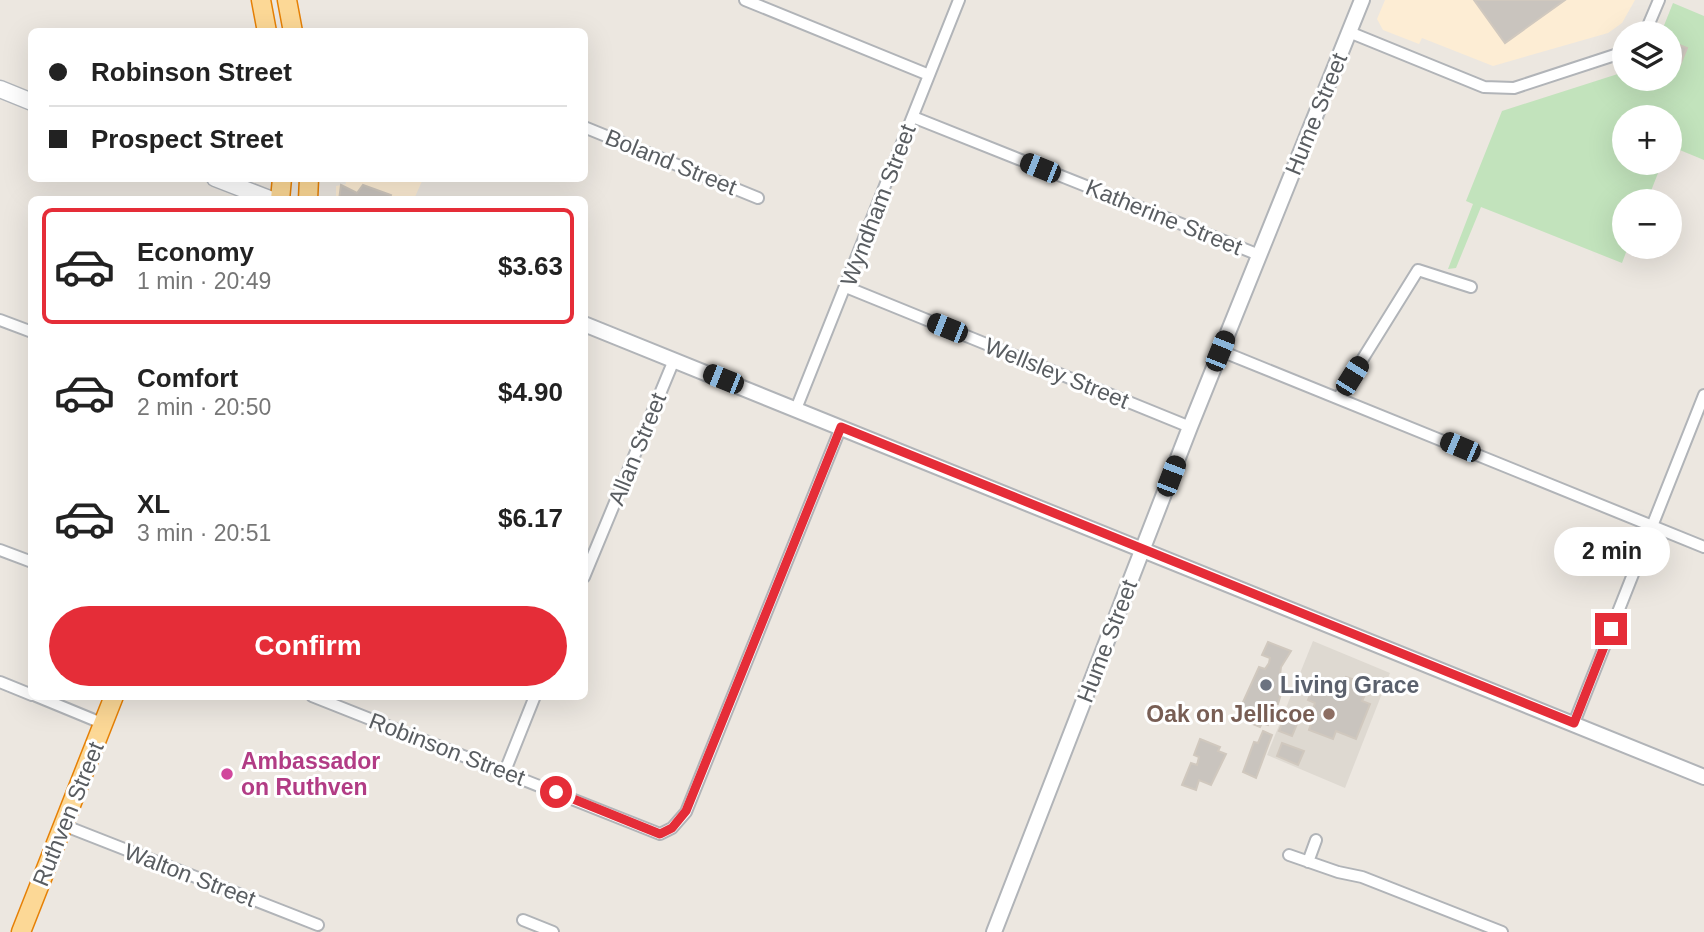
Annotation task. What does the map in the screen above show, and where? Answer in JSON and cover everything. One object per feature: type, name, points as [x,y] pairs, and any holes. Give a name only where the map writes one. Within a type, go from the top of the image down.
[{"type":"highway","points":[[261,0],[266,28]]},
{"type":"highway","points":[[287,0],[292,28]]},
{"type":"highway","name":"Ruthven Street","points":[[21,932],[113,700]]},
{"type":"main road","points":[[0,89],[28,100]]},
{"type":"main road","points":[[225,182],[262,196]]},
{"type":"street","points":[[745,0],[929,75]]},
{"type":"street","name":"Wyndham Street","points":[[796,409],[960,0]]},
{"type":"street","name":"Hume Street","points":[[994,932],[1220,351],[1362,0]]},
{"type":"street","points":[[1650,21],[1659,0]]},
{"type":"street","points":[[1349,32],[1484,87],[1497,89],[1514,88],[1612,56]]},
{"type":"street","name":"Katherine Street","points":[[913,117],[1259,255]]},
{"type":"street","name":"Boland Street","points":[[588,129],[758,198]]},
{"type":"street","points":[[1339,397],[1418,270],[1471,287]]},
{"type":"street","name":"Wellsley Street","points":[[846,287],[1191,427]]},
{"type":"street","points":[[0,320],[28,330]]},
{"type":"street","points":[[588,326],[1704,777]]},
{"type":"street","points":[[1220,351],[1704,547]]},
{"type":"street","name":"Allan Street","points":[[588,567],[674,360]]},
{"type":"street","points":[[1574,723],[1704,395]]},
{"type":"street","name":"Robinson Street","points":[[321,700],[660,834],[672,828],[686,811],[841,427]]},
{"type":"street","points":[[0,550],[28,560]]},
{"type":"street","points":[[0,682],[28,693]]},
{"type":"street","points":[[46,700],[104,723]]},
{"type":"street","points":[[340,708],[343,700]]},
{"type":"street","points":[[505,771],[533,700]]},
{"type":"street","name":"Walton Street","points":[[64,825],[318,925]]},
{"type":"street","points":[[1308,862],[1316,841]]},
{"type":"street","points":[[1289,855],[1338,872],[1362,877],[1502,932]]},
{"type":"street","points":[[523,920],[553,932]]},
{"type":"shaded area","points":[[1385,0],[1635,0],[1623,21],[1612,21],[1612,30],[1608,33],[1493,66],[1422,38],[1419,44],[1383,30],[1377,19]]},
{"type":"shaded area","points":[[422,182],[415,196],[336,196],[336,186]]},
{"type":"shaded area","name":"Oak on Jellicoe","points":[[1313,641],[1390,673],[1345,788],[1267,755]]},
{"type":"green space","points":[[1673,3],[1704,16],[1704,160],[1682,151],[1682,105],[1612,105],[1612,175],[1657,175],[1652,189],[1612,189],[1612,259],[1624,259],[1622,263],[1481,207],[1456,268],[1448,269],[1473,204],[1466,201],[1502,111],[1612,76],[1612,91],[1682,91],[1682,21],[1666,21]]},
{"type":"building","points":[[1474,0],[1565,0],[1505,43]]},
{"type":"building","points":[[1682,46],[1687,48],[1682,60]]},
{"type":"building","points":[[341,185],[357,193],[363,185],[391,195],[391,196],[340,196]]},
{"type":"building","name":"Living Grace","points":[[1268,642],[1291,651],[1281,667],[1280,675],[1286,677],[1278,704],[1275,703],[1268,725],[1262,723],[1260,727],[1243,720],[1245,716],[1238,713],[1259,667],[1265,669],[1269,663],[1270,658],[1262,655]]},
{"type":"building","points":[[1346,677],[1352,679],[1351,683],[1367,691],[1362,701],[1370,704],[1356,739],[1336,731],[1333,739],[1309,730],[1312,721],[1309,720],[1315,703],[1308,700],[1317,679],[1334,686],[1332,690],[1338,692]]},
{"type":"building","points":[[1284,719],[1297,724],[1292,736],[1279,731]]},
{"type":"building","points":[[1263,731],[1272,735],[1256,778],[1243,772],[1254,742],[1258,743]]},
{"type":"building","points":[[1200,739],[1220,747],[1218,751],[1226,754],[1211,785],[1199,780],[1196,790],[1182,785],[1191,763],[1197,765],[1199,757],[1194,755]]},
{"type":"building","points":[[1282,743],[1304,751],[1298,765],[1277,756]]},
{"type":"place","name":"Living Grace","points":[[1266,685]]},
{"type":"place","name":"Oak on Jellicoe","points":[[1329,714]]},
{"type":"place","name":"Ambassador on Ruthven","points":[[227,774]]},
{"type":"route","points":[[556,792],[660,834],[672,828],[686,811],[841,427],[1574,723],[1611,629]]}]
